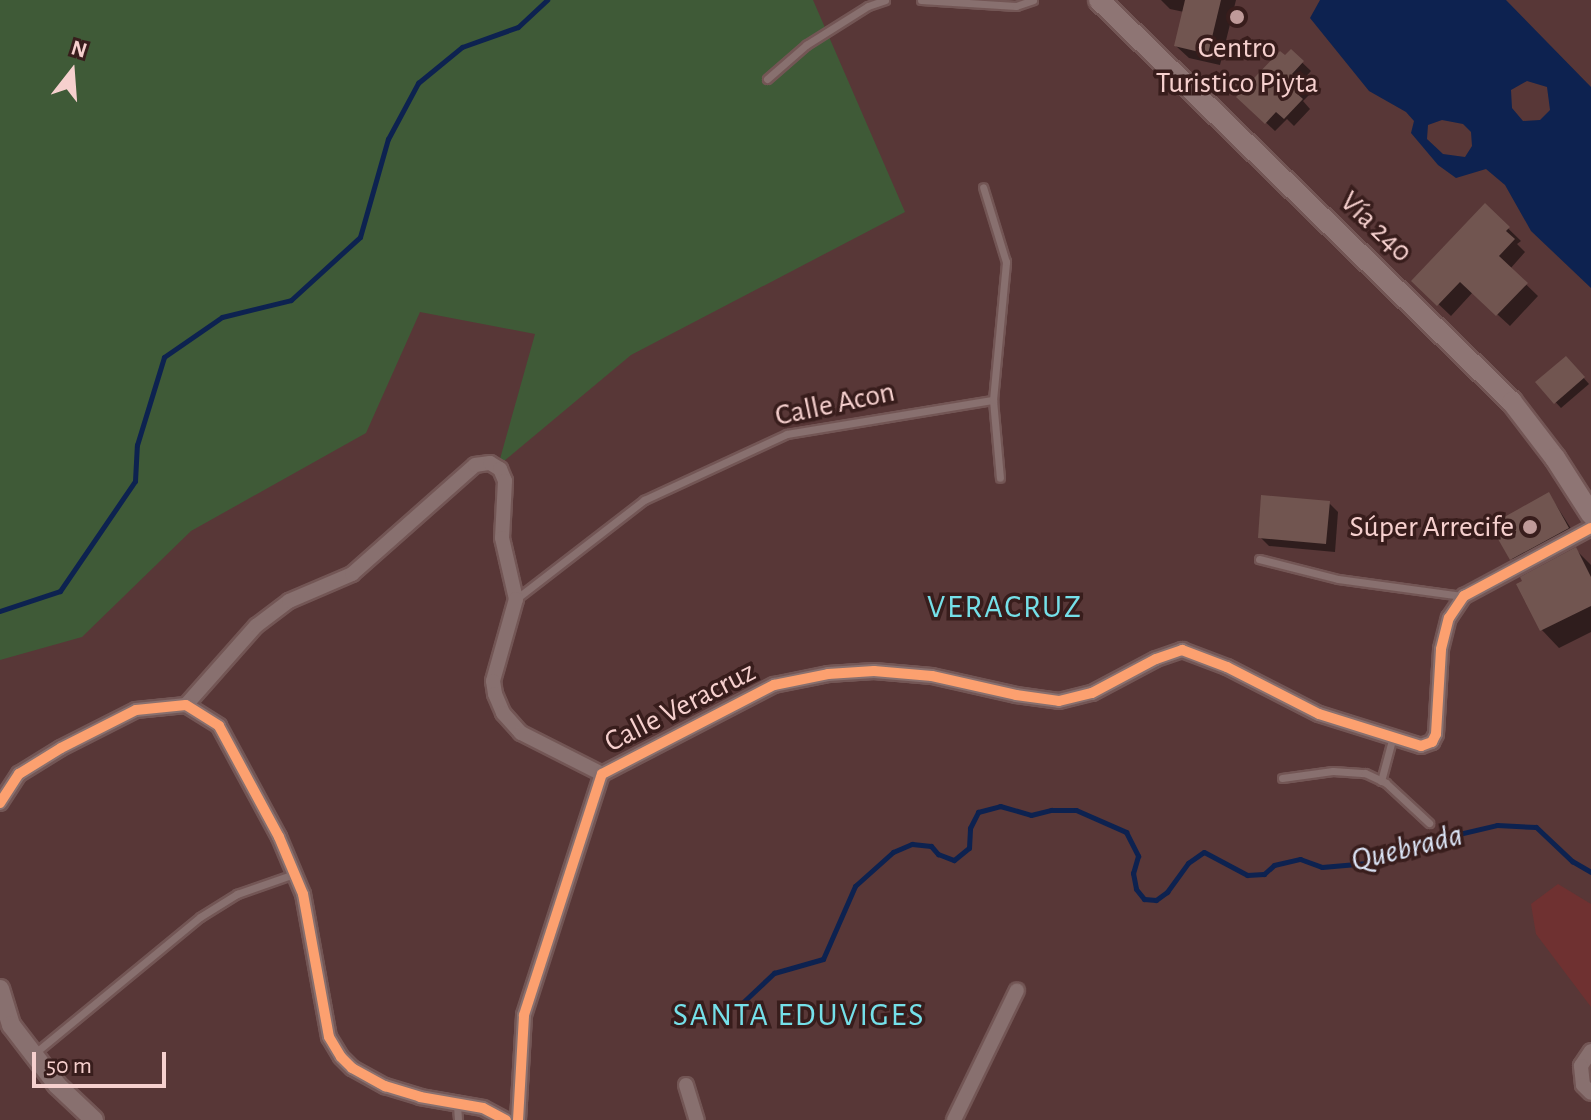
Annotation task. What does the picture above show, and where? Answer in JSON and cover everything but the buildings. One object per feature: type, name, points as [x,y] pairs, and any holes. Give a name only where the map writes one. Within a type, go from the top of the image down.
[{"type":"main road","name":"Vía 240","points":[[1099,0],[1512,402],[1555,458],[1591,514]]},
{"type":"street","points":[[186,705],[256,626],[289,601],[352,574],[481,463],[500,469],[505,481],[502,538],[516,599],[493,681],[503,713],[521,733],[602,774]]},
{"type":"street","points":[[1464,596],[1591,528]]},
{"type":"street","name":"Calle Veracruz","points":[[518,1120],[524,1015],[602,774],[774,685],[828,674],[874,671],[932,676],[1016,695],[1059,701],[1092,693],[1156,659],[1182,650],[1227,667],[1319,714],[1409,745],[1432,742],[1436,734],[1441,649],[1449,618],[1464,596]]},
{"type":"street","points":[[0,803],[19,774],[61,748],[136,710],[186,705],[219,726],[294,874],[310,925],[329,1037],[341,1057],[352,1068],[385,1086],[457,1112],[483,1108],[506,1120]]},
{"type":"street","points":[[0,989],[5,1026],[57,1085],[94,1120]]},
{"type":"street","points":[[954,1120],[1017,990]]},
{"type":"street","points":[[1591,1051],[1581,1066],[1583,1085],[1591,1093]]},
{"type":"street","points":[[686,1085],[697,1120]]},
{"type":"lane","points":[[767,79],[806,45],[868,6],[885,0]]},
{"type":"lane","points":[[921,0],[1016,6],[1033,0]]},
{"type":"lane","points":[[983,187],[1006,262],[993,400],[1000,478]]},
{"type":"lane","name":"Calle Acon","points":[[516,599],[644,500],[787,434],[993,400]]},
{"type":"lane","points":[[1259,559],[1338,579],[1464,596]]},
{"type":"lane","points":[[1381,781],[1392,740]]},
{"type":"lane","points":[[1282,778],[1333,771],[1365,773],[1381,781],[1429,823]]},
{"type":"lane","points":[[33,1055],[200,917],[237,894],[294,874]]},
{"type":"shaded area","points":[[1558,884],[1591,904],[1591,1007],[1536,934],[1531,904]]},
{"type":"green space","points":[[0,0],[813,0],[905,212],[631,355],[498,466],[535,334],[420,312],[366,433],[191,531],[82,637],[0,660]]},
{"type":"water","points":[[1320,0],[1506,0],[1591,87],[1591,288],[1531,231],[1505,185],[1486,169],[1456,178],[1438,165],[1411,133],[1414,121],[1406,112],[1369,91],[1310,18]],"holes":[[[1527,81],[1547,87],[1550,110],[1540,120],[1523,121],[1512,108],[1511,90]],[[1442,120],[1463,124],[1471,132],[1472,146],[1465,157],[1443,154],[1427,139],[1428,125]]]},
{"type":"waterway","points":[[0,611],[60,591],[135,481],[137,445],[164,357],[222,317],[291,300],[360,237],[388,139],[418,83],[462,47],[518,27],[547,0]]},
{"type":"waterway","name":"Quebrada","points":[[740,1005],[774,973],[823,959],[855,886],[893,852],[912,844],[931,846],[938,854],[954,860],[969,848],[970,828],[978,812],[1000,806],[1031,815],[1051,810],[1076,810],[1126,832],[1138,856],[1133,873],[1136,889],[1144,899],[1156,900],[1167,892],[1188,863],[1204,852],[1247,875],[1264,874],[1274,865],[1300,859],[1322,867],[1368,863],[1412,845],[1497,825],[1536,827],[1572,861],[1591,872]]},
{"type":"cycle path","points":[[518,1120],[524,1015],[602,774],[774,685],[828,674],[874,671],[932,676],[1016,695],[1059,701],[1092,693],[1156,659],[1182,650],[1227,667],[1319,714],[1421,746],[1432,742],[1436,734],[1441,649],[1449,618],[1464,596],[1591,528]]},
{"type":"cycle path","points":[[0,803],[19,774],[61,748],[136,710],[186,705],[219,726],[279,837],[303,894],[329,1037],[341,1057],[352,1068],[385,1086],[420,1097],[483,1108],[506,1120]]},
{"type":"place","name":"Centro Turistico Piyta","points":[[1237,17]]},
{"type":"place","name":"Súper Arrecife","points":[[1530,527]]},
{"type":"district","name":"VERACRUZ","points":[[1005,607]]},
{"type":"district","name":"SANTA EDUVIGES","points":[[799,1015]]}]
